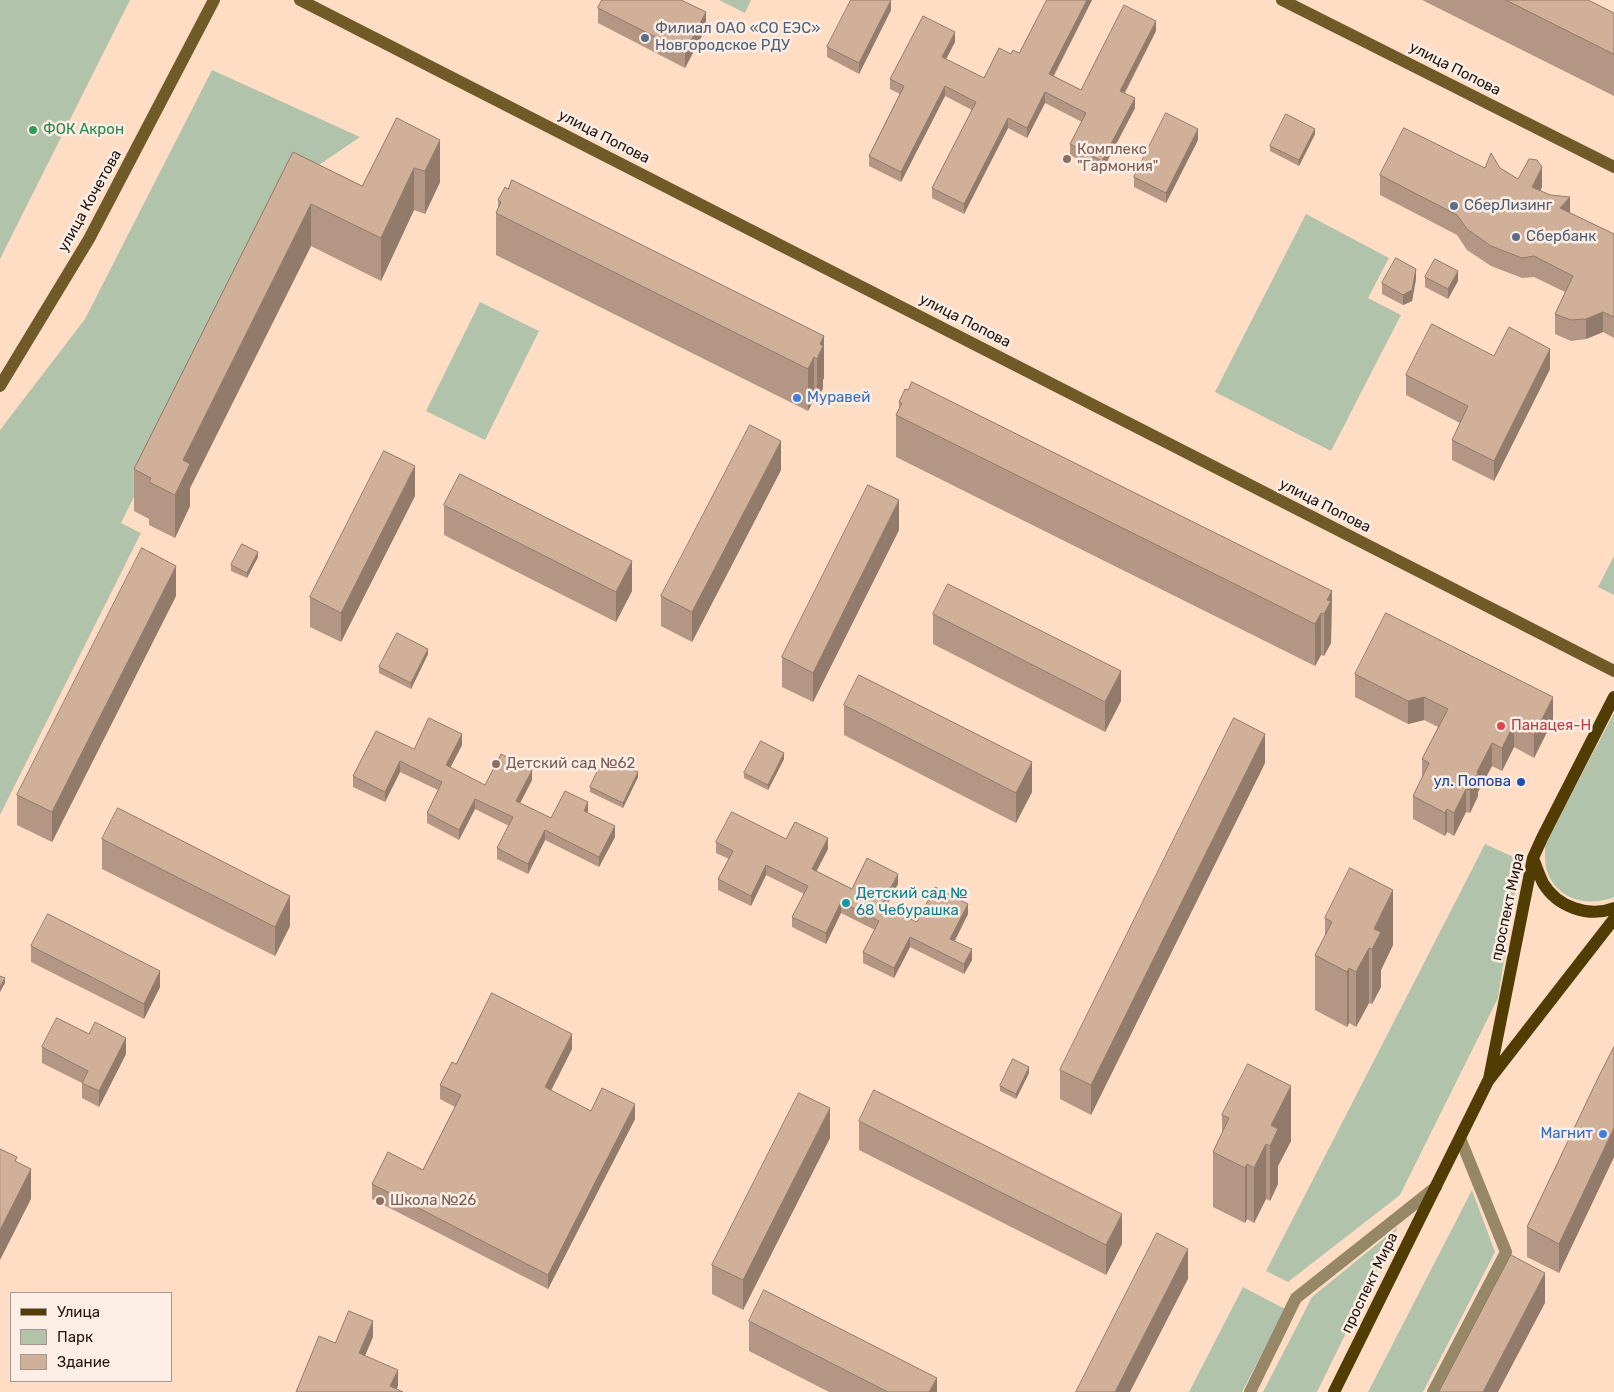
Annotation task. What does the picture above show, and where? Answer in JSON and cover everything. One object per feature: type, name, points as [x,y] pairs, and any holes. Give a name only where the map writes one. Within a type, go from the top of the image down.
[{"type":"main road","name":"проспект Мира","points":[[1488,1081],[1533,858],[1614,696]]},
{"type":"main road","points":[[1533,858],[1544,884],[1553,896],[1566,906],[1594,912],[1614,908]]},
{"type":"main road","name":"проспект Мира","points":[[1334,1392],[1488,1081],[1614,919]]},
{"type":"street","name":"улица Кочетова","points":[[0,386],[89,239],[214,0]]},
{"type":"street","name":"улица Попова","points":[[300,0],[1614,671]]},
{"type":"street","name":"улица Попова","points":[[1282,0],[1614,167]]},
{"type":"street","points":[[1433,1392],[1506,1252],[1460,1138]]},
{"type":"street","points":[[1250,1392],[1296,1298],[1436,1187]]},
{"type":"green space","name":"ФОК Акрон","points":[[0,0],[130,0],[0,259]]},
{"type":"green space","points":[[719,0],[751,0],[745,13]]},
{"type":"green space","points":[[212,70],[360,137],[288,186],[121,523],[141,533],[0,815],[0,430],[85,319]]},
{"type":"green space","points":[[1306,214],[1389,258],[1368,298],[1401,315],[1331,451],[1215,392]]},
{"type":"green space","points":[[480,302],[539,331],[485,440],[426,411]]},
{"type":"green space","points":[[1614,556],[1614,595],[1598,587]]},
{"type":"green space","points":[[1614,713],[1614,897],[1597,901],[1579,900],[1563,893],[1551,880],[1546,867],[1545,844]]},
{"type":"green space","points":[[1485,844],[1520,860],[1498,998],[1400,1195],[1288,1282],[1266,1271]]},
{"type":"green space","points":[[1472,1190],[1495,1252],[1423,1392],[1368,1392]]},
{"type":"green space","points":[[1398,1227],[1317,1392],[1263,1392],[1312,1297]]},
{"type":"green space","points":[[1243,1287],[1285,1309],[1242,1392],[1189,1392]]},
{"type":"building","points":[[602,0],[681,0],[706,12],[685,52],[598,8]]},
{"type":"building","points":[[851,0],[891,0],[859,63],[827,47]]},
{"type":"building","points":[[1047,0],[1087,0],[1049,74],[1081,90],[1124,5],[1156,21],[1120,91],[1135,98],[1102,161],[1070,144],[1086,113],[1045,92],[1027,128],[1008,118],[964,204],[932,188],[976,102],[945,86],[901,172],[869,156],[904,86],[890,79],[923,16],[955,32],[942,57],[984,78],[999,48],[1011,54],[1013,50],[1019,53]]},
{"type":"building","points":[[1506,0],[1588,0],[1614,13],[1614,54]]},
{"type":"building","points":[[1166,113],[1198,129],[1166,193],[1134,177]]},
{"type":"building","points":[[1286,114],[1315,129],[1299,160],[1270,146]]},
{"type":"building","points":[[397,118],[440,140],[425,171],[414,168],[381,238],[311,204],[183,460],[190,464],[175,495],[149,482],[151,478],[134,469],[293,152],[362,186]]},
{"type":"building","points":[[1404,128],[1485,168],[1491,153],[1500,168],[1518,179],[1529,159],[1537,160],[1542,167],[1532,187],[1550,195],[1570,197],[1560,208],[1614,234],[1614,317],[1603,312],[1586,319],[1571,320],[1555,314],[1573,276],[1534,256],[1522,258],[1491,246],[1467,229],[1457,215],[1380,175]]},
{"type":"building","points":[[512,180],[824,336],[820,344],[823,346],[817,359],[814,357],[808,369],[496,213],[501,202],[498,200],[505,187],[508,189]]},
{"type":"building","points":[[1396,258],[1416,269],[1412,290],[1403,295],[1382,283]]},
{"type":"building","points":[[1435,259],[1458,271],[1448,289],[1425,277]]},
{"type":"building","points":[[1432,324],[1494,356],[1509,327],[1550,349],[1494,461],[1452,440],[1468,406],[1406,375]]},
{"type":"building","points":[[912,382],[1332,591],[1327,600],[1331,601],[1324,614],[1321,613],[1315,624],[896,415],[902,403],[899,402],[905,389],[908,390]]},
{"type":"building","points":[[750,425],[781,441],[692,612],[661,596]]},
{"type":"building","points":[[384,451],[415,466],[341,613],[310,597]]},
{"type":"building","points":[[460,474],[632,561],[616,592],[444,505]]},
{"type":"building","points":[[868,485],[899,500],[813,673],[782,657]]},
{"type":"building","points":[[242,544],[258,552],[247,573],[231,565]]},
{"type":"building","points":[[142,548],[176,566],[52,812],[17,795]]},
{"type":"building","points":[[948,584],[1121,671],[1105,702],[933,614]]},
{"type":"building","points":[[1386,613],[1553,697],[1534,735],[1514,724],[1502,748],[1492,743],[1470,790],[1466,789],[1454,813],[1447,809],[1445,813],[1413,796],[1429,763],[1422,759],[1448,709],[1424,697],[1408,701],[1355,674]]},
{"type":"building","points":[[397,633],[428,649],[411,683],[379,667]]},
{"type":"building","points":[[859,675],[1032,762],[1016,793],[844,705]]},
{"type":"building","points":[[429,718],[462,734],[446,765],[485,785],[501,754],[532,770],[516,801],[551,818],[565,791],[588,802],[584,811],[615,826],[599,857],[545,830],[528,864],[497,848],[513,817],[475,799],[459,830],[427,813],[442,782],[400,761],[385,792],[353,776],[376,731],[414,749]]},
{"type":"building","points":[[1234,718],[1265,734],[1091,1085],[1060,1070]]},
{"type":"building","points":[[761,741],[784,753],[768,785],[744,773]]},
{"type":"building","points":[[605,756],[638,772],[623,803],[590,787]]},
{"type":"building","points":[[118,808],[290,896],[275,927],[102,839]]},
{"type":"building","name":"Детский сад № 68 Чебурашка","points":[[732,812],[786,839],[795,822],[828,838],[812,869],[852,889],[867,858],[898,874],[882,905],[917,922],[935,887],[968,904],[950,939],[972,949],[964,964],[910,937],[894,968],[863,952],[879,921],[841,902],[826,933],[792,917],[808,886],[766,865],[751,896],[718,879],[733,851],[716,842]]},
{"type":"building","points":[[1350,868],[1393,890],[1374,929],[1381,932],[1372,949],[1369,948],[1356,972],[1349,968],[1347,972],[1315,955],[1332,922],[1325,918]]},
{"type":"building","points":[[48,914],[160,971],[144,1004],[31,946]]},
{"type":"building","points":[[0,976],[5,978],[0,987]]},
{"type":"building","points":[[492,993],[572,1034],[545,1087],[591,1111],[602,1088],[635,1104],[548,1275],[372,1184],[388,1152],[423,1170],[461,1095],[440,1085],[452,1062],[456,1064]]},
{"type":"building","points":[[57,1018],[89,1034],[95,1022],[126,1038],[99,1091],[82,1083],[88,1071],[42,1047]]},
{"type":"building","points":[[1614,1047],[1614,1128],[1559,1244],[1527,1227]]},
{"type":"building","points":[[1013,1059],[1029,1067],[1016,1094],[1000,1086]]},
{"type":"building","points":[[1248,1064],[1291,1086],[1271,1125],[1278,1129],[1270,1146],[1266,1144],[1254,1168],[1247,1164],[1245,1168],[1213,1152],[1229,1118],[1222,1115]]},
{"type":"building","points":[[874,1090],[1122,1214],[1106,1245],[859,1121]]},
{"type":"building","points":[[799,1093],[830,1108],[743,1280],[712,1265]]},
{"type":"building","points":[[0,1149],[17,1157],[15,1161],[31,1169],[0,1230]]},
{"type":"building","points":[[1157,1233],[1188,1249],[1115,1392],[1076,1392]]},
{"type":"building","points":[[1511,1255],[1545,1273],[1483,1392],[1439,1392]]},
{"type":"building","points":[[764,1290],[937,1378],[929,1392],[888,1392],[749,1321]]},
{"type":"building","points":[[349,1311],[373,1321],[359,1353],[398,1370],[390,1386],[403,1392],[296,1392],[319,1336],[335,1343]]},
{"type":"place","name":"Филиал ОАО «СО ЕЭС» Новгородское РДУ","points":[[645,38]]},
{"type":"place","name":"ФОК Акрон","points":[[33,130]]},
{"type":"place","name":"Комплекс \"Гармония\"","points":[[1067,159]]},
{"type":"place","name":"СберЛизинг","points":[[1454,206]]},
{"type":"place","name":"Сбербанк","points":[[1516,237]]},
{"type":"place","name":"Муравей","points":[[797,398]]},
{"type":"place","name":"Панацея-Н","points":[[1501,726]]},
{"type":"place","name":"Детский сад №62","points":[[496,764]]},
{"type":"place","name":"ул. Попова","points":[[1521,782]]},
{"type":"place","name":"Детский сад № 68 Чебурашка","points":[[846,903]]},
{"type":"place","name":"Магнит","points":[[1603,1134]]},
{"type":"place","name":"Школа №26","points":[[380,1201]]}]
